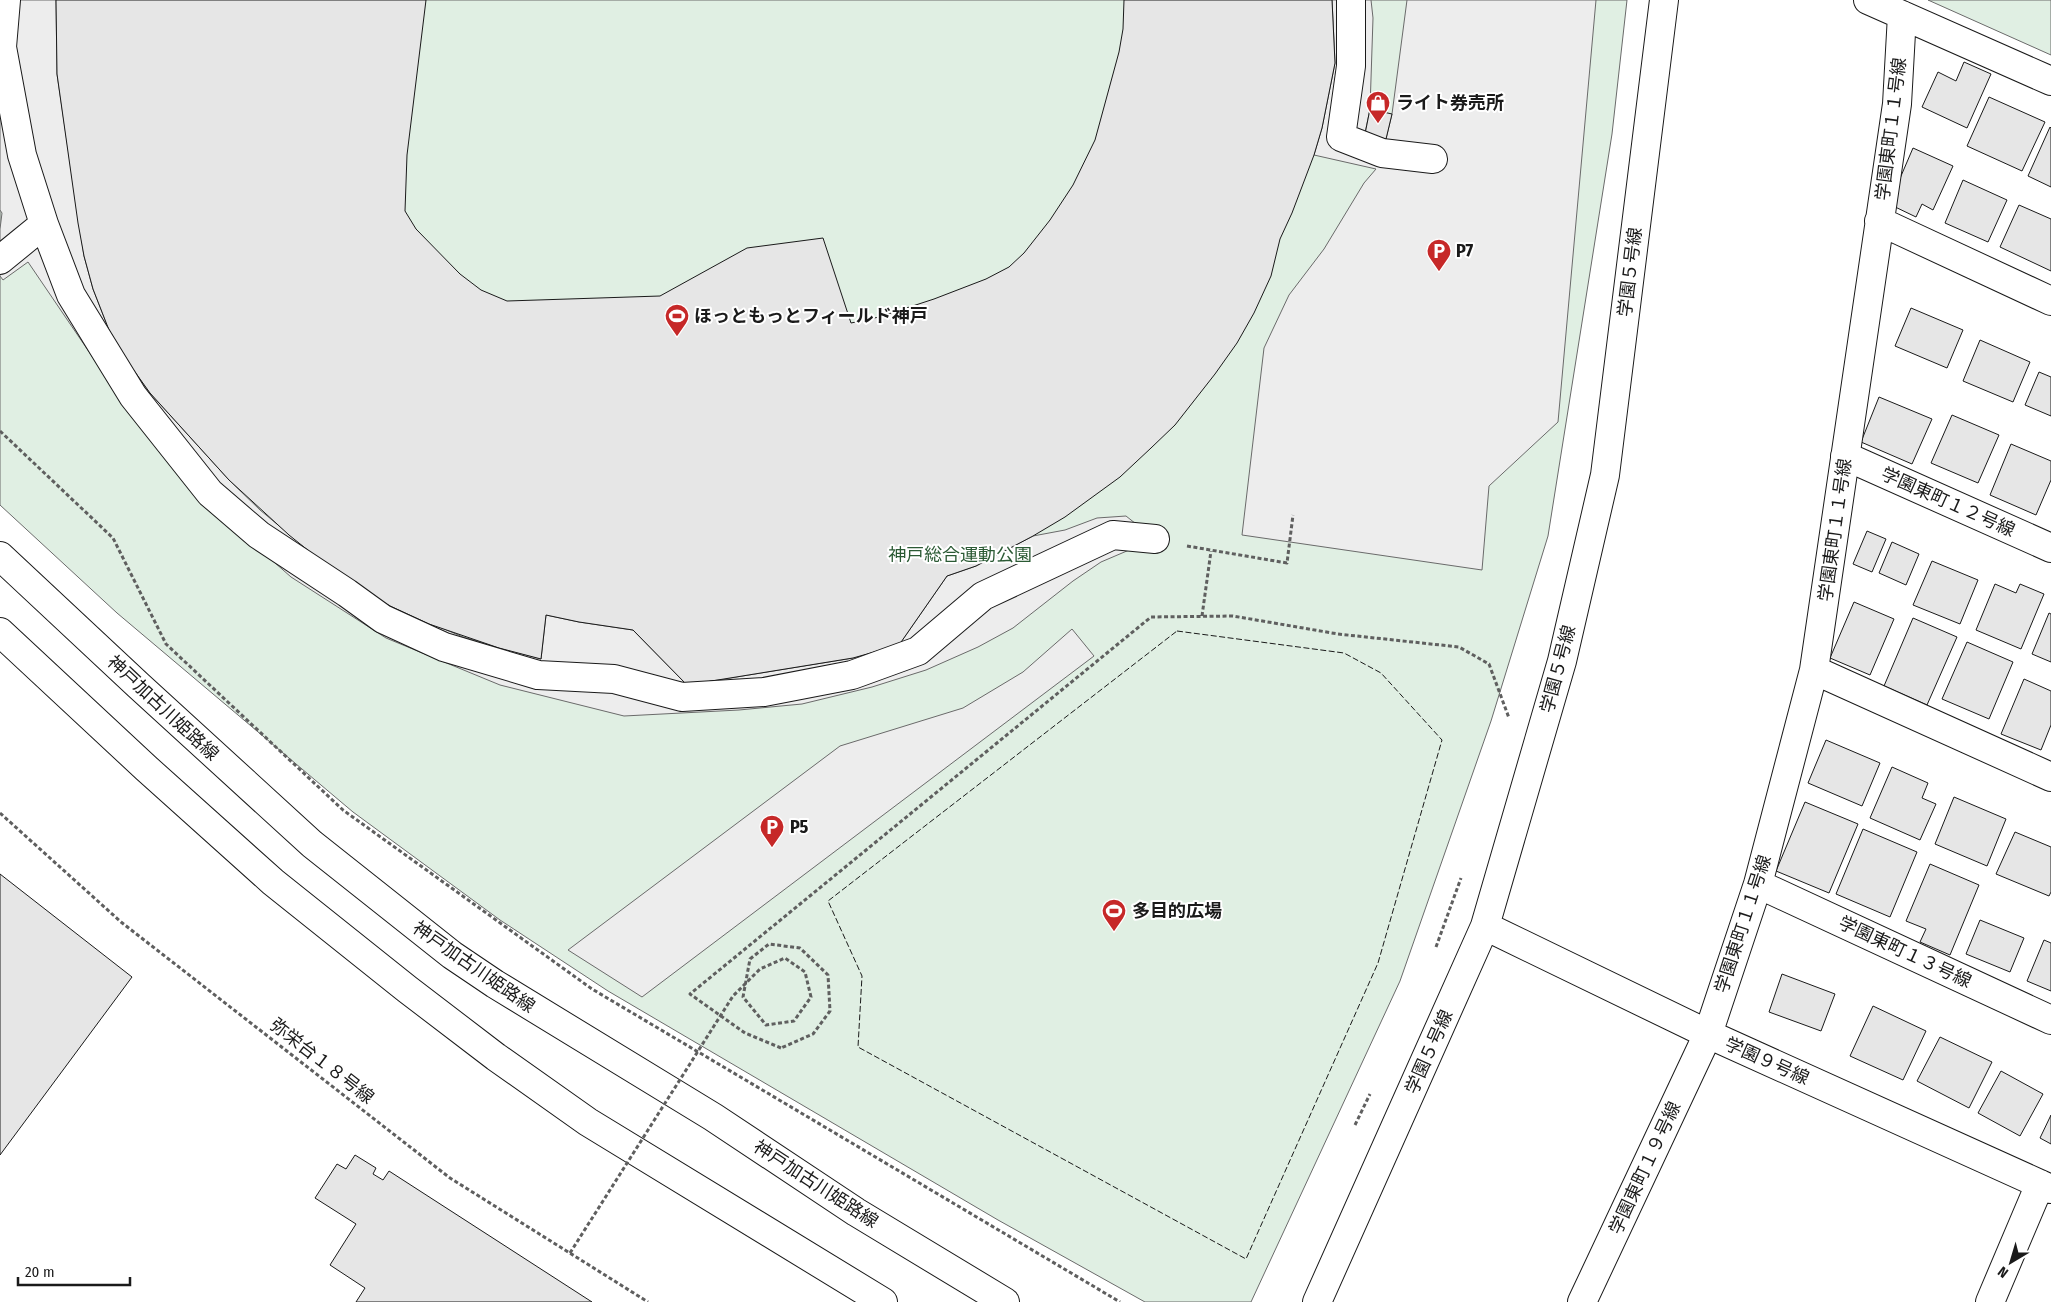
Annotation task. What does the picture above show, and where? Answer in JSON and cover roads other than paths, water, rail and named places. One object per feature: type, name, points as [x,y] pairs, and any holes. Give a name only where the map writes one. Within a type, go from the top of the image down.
[{"type":"street","points":[[6,0],[1,45],[22,154],[44,224],[71,295],[128,388],[210,493],[259,535],[383,619],[444,647],[538,674],[614,679],[682,698],[764,692],[852,675],[918,651],[983,596],[1113,535],[1155,539]]},
{"type":"street","points":[[1351,0],[1351,66],[1331,133],[1382,153],[1433,159]]},
{"type":"street","name":"学園５号線","points":[[1317,1302],[1485,926],[1562,661],[1605,475],[1664,0]]},
{"type":"street","points":[[1868,0],[2051,82]]},
{"type":"street","name":"学園東町１１号線","points":[[1708,1034],[1758,884],[1814,670],[1897,104],[1902,15]]},
{"type":"street","points":[[1880,221],[2051,301]]},
{"type":"street","points":[[0,260],[44,224]]},
{"type":"street","name":"学園東町１２号線","points":[[1846,456],[2051,548]]},
{"type":"street","name":"神戸加古川姫路線","points":[[0,556],[312,844],[452,954],[503,989],[713,1117],[856,1212],[1006,1302]]},
{"type":"street","points":[[0,632],[258,870],[407,989],[496,1057],[588,1122],[883,1302]]},
{"type":"street","points":[[1814,670],[2051,777]]},
{"type":"street","name":"学園東町１３号線","points":[[1758,884],[2051,1020]]},
{"type":"street","name":"学園９号線","points":[[1485,926],[1708,1034],[2045,1187]]},
{"type":"street","name":"学園東町１９号線","points":[[1582,1302],[1708,1034]]},
{"type":"street","points":[[1990,1302],[2045,1187]]},
{"type":"place","name":"ライト券売所","points":[[1378,124]]},
{"type":"place","name":"P7","points":[[1439,272]]},
{"type":"place","name":"ほっともっとフィールド神戸","points":[[677,337]]},
{"type":"place","name":"P5","points":[[772,848]]},
{"type":"place","name":"多目的広場","points":[[1114,932]]},
{"type":"park label","name":"神戸総合運動公園","points":[[960,555]]}]
